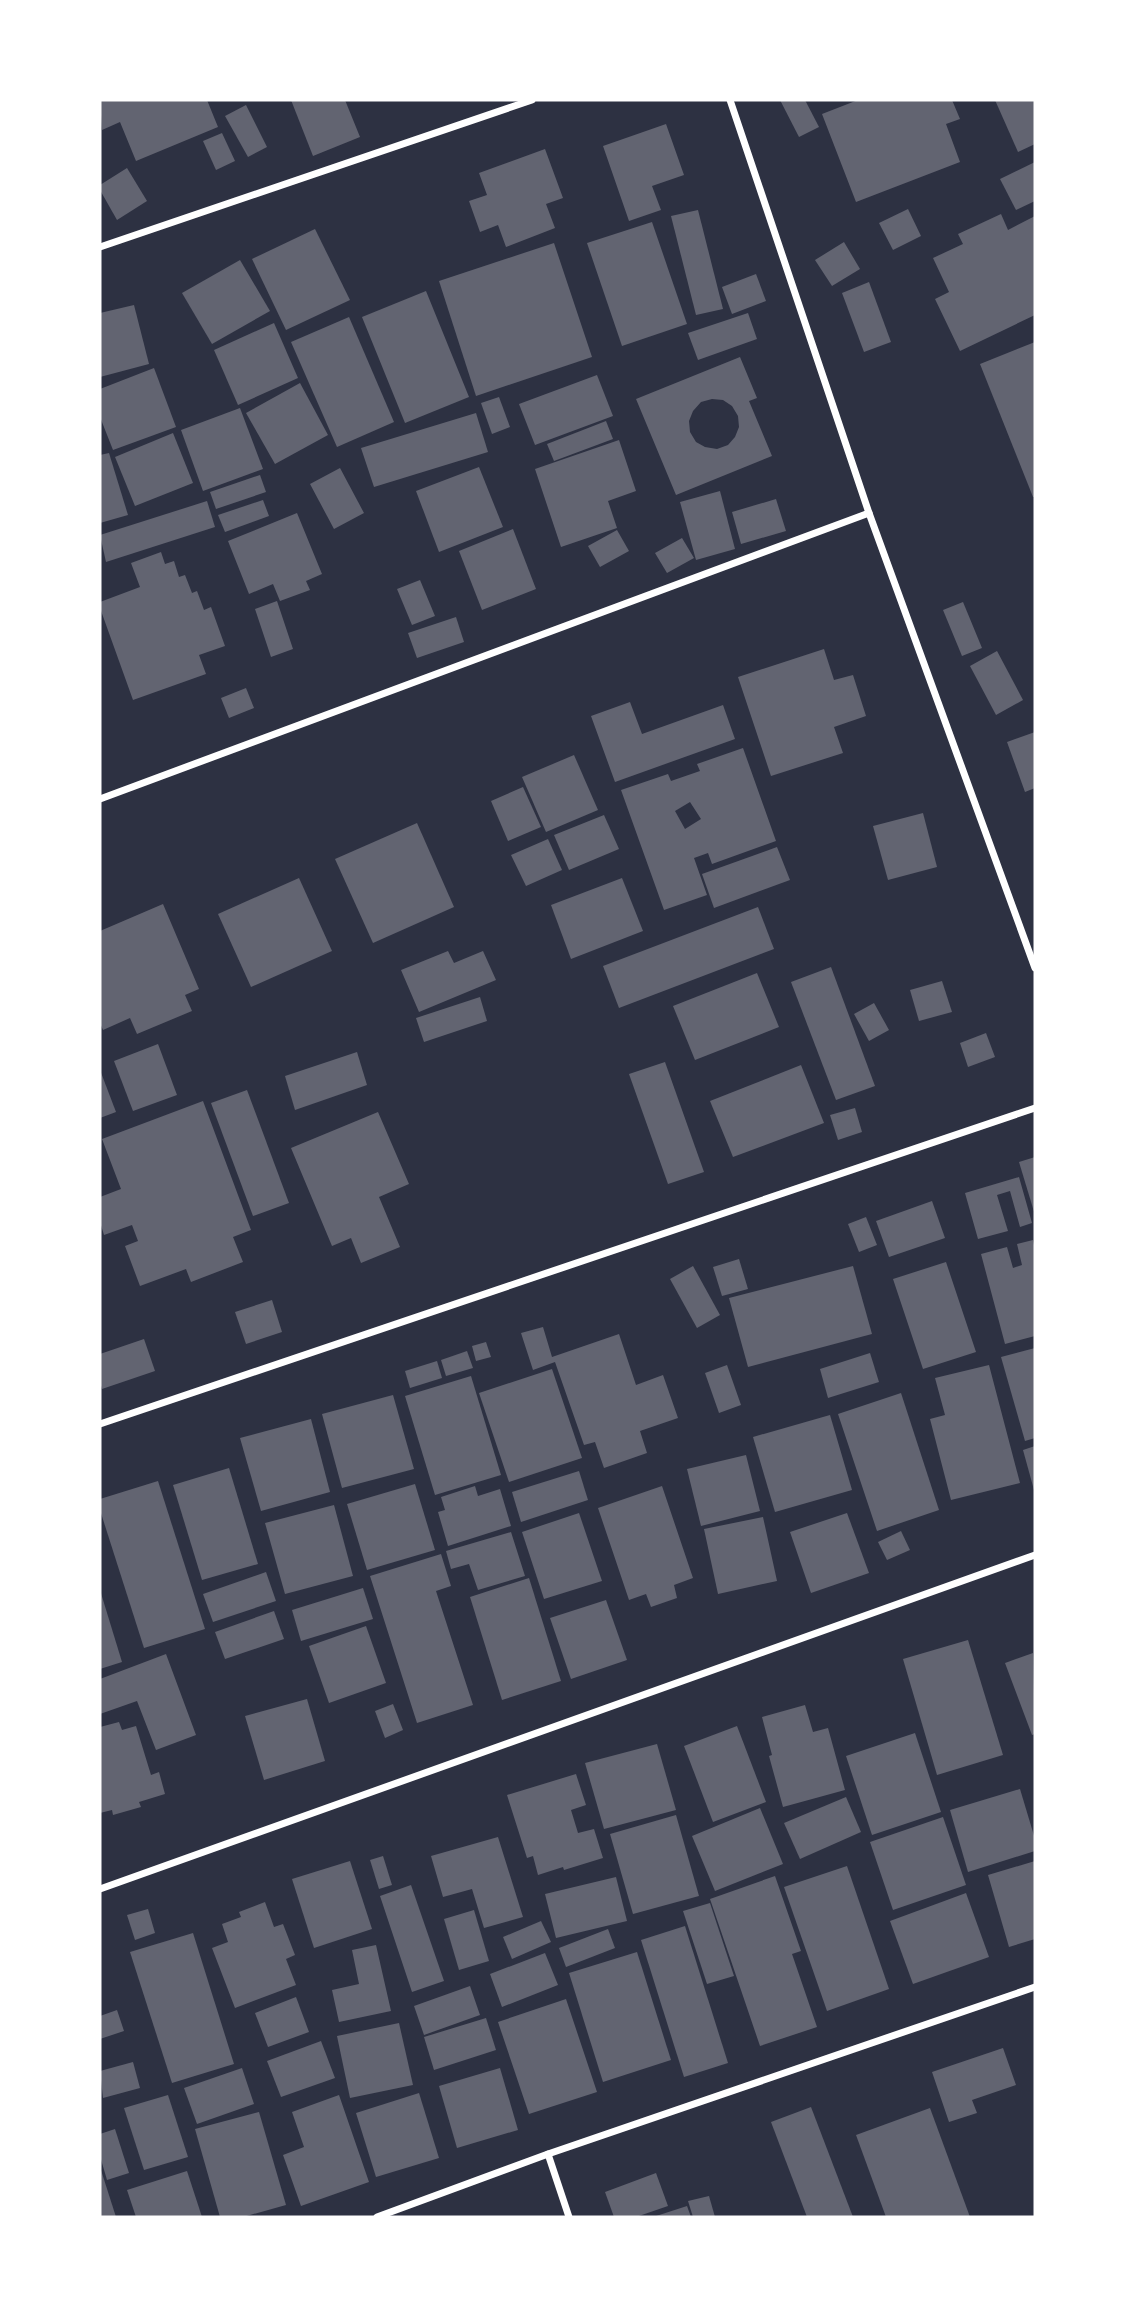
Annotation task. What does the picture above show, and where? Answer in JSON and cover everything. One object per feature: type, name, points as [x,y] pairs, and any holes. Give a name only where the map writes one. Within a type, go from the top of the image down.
[{"type":"street","points":[[100,247],[532,100]]},
{"type":"street","points":[[730,100],[869,513],[1035,968]]},
{"type":"street","points":[[100,799],[869,513]]},
{"type":"street","points":[[100,1424],[1035,1108]]},
{"type":"street","points":[[100,1889],[1035,1555]]},
{"type":"street","points":[[377,2217],[548,2154],[1035,1987]]},
{"type":"street","points":[[548,2154],[569,2217]]},
{"type":"building","points":[[100,100],[207,100],[218,127],[136,161],[120,122],[102,130]]},
{"type":"building","points":[[291,100],[345,100],[360,137],[313,156]]},
{"type":"building","points":[[780,100],[805,100],[819,127],[799,137]]},
{"type":"building","points":[[858,100],[952,100],[960,119],[946,124],[960,162],[856,202],[822,114]]},
{"type":"building","points":[[995,100],[1035,100],[1035,144],[1018,152]]},
{"type":"building","points":[[246,105],[267,147],[248,157],[225,116]]},
{"type":"building","points":[[666,124],[684,175],[652,186],[661,210],[629,221],[603,146]]},
{"type":"building","points":[[222,133],[235,161],[216,170],[203,141]]},
{"type":"building","points":[[545,149],[563,198],[546,204],[555,228],[506,247],[498,225],[480,232],[469,201],[487,195],[479,173]]},
{"type":"building","points":[[1035,162],[1035,201],[1016,210],[1000,179]]},
{"type":"building","points":[[127,168],[147,201],[117,220],[100,190],[100,185]]},
{"type":"building","points":[[908,209],[921,236],[893,250],[879,223]]},
{"type":"building","points":[[698,210],[723,309],[696,315],[671,216]]},
{"type":"building","points":[[1001,214],[1008,230],[1035,216],[1035,315],[960,351],[935,299],[949,292],[933,258],[963,244],[958,234]]},
{"type":"building","points":[[652,222],[687,324],[622,346],[587,243]]},
{"type":"building","points":[[315,229],[350,300],[286,330],[252,259]]},
{"type":"building","points":[[844,242],[860,269],[832,286],[815,260]]},
{"type":"building","points":[[554,243],[592,357],[476,396],[439,281]]},
{"type":"building","points":[[240,260],[270,311],[212,344],[182,293]]},
{"type":"building","points":[[756,274],[766,301],[732,314],[722,287]]},
{"type":"building","points":[[869,282],[891,342],[864,352],[842,293]]},
{"type":"building","points":[[426,291],[469,397],[405,423],[362,317]]},
{"type":"building","points":[[134,305],[149,364],[100,377],[100,313]]},
{"type":"building","points":[[748,313],[757,339],[698,360],[688,333]]},
{"type":"building","points":[[349,317],[394,422],[337,447],[291,342]]},
{"type":"building","points":[[274,323],[298,378],[238,405],[214,350]]},
{"type":"building","points":[[1035,342],[1035,497],[1033,497],[980,364]]},
{"type":"building","points":[[740,357],[757,398],[749,401],[772,456],[676,495],[636,399]],"holes":[[[723,400],[732,406],[738,416],[739,427],[728,445],[717,449],[705,447],[696,442],[690,432],[689,421],[701,402]]]},
{"type":"building","points":[[154,368],[176,427],[113,450],[100,417],[100,389]]},
{"type":"building","points":[[597,375],[613,416],[535,445],[519,404]]},
{"type":"building","points":[[300,383],[328,435],[275,464],[246,413]]},
{"type":"building","points":[[499,397],[510,427],[492,434],[481,403]]},
{"type":"building","points":[[240,408],[263,469],[203,491],[181,430]]},
{"type":"building","points":[[476,413],[488,452],[374,487],[361,448]]},
{"type":"building","points":[[606,421],[613,439],[554,461],[547,444]]},
{"type":"building","points":[[173,433],[193,483],[135,506],[115,457]]},
{"type":"building","points":[[619,440],[636,491],[608,501],[617,528],[561,547],[535,469]]},
{"type":"building","points":[[109,453],[128,515],[100,523],[100,455]]},
{"type":"building","points":[[479,467],[503,527],[439,552],[416,491]]},
{"type":"building","points":[[340,468],[364,513],[334,529],[310,484]]},
{"type":"building","points":[[260,475],[266,492],[216,509],[210,492]]},
{"type":"building","points":[[720,491],[735,549],[696,560],[680,502]]},
{"type":"building","points":[[776,499],[786,531],[741,544],[732,512]]},
{"type":"building","points":[[263,500],[269,516],[225,532],[218,515]]},
{"type":"building","points":[[207,501],[215,527],[106,562],[100,535]]},
{"type":"building","points":[[297,513],[322,574],[306,581],[310,590],[280,601],[273,584],[249,594],[228,541]]},
{"type":"building","points":[[513,529],[536,589],[482,610],[459,551]]},
{"type":"building","points":[[617,530],[629,551],[600,567],[588,546]]},
{"type":"building","points":[[682,538],[694,558],[667,573],[655,553]]},
{"type":"building","points":[[161,552],[165,564],[174,561],[179,577],[185,575],[192,593],[197,591],[204,610],[211,607],[225,646],[199,655],[206,674],[133,700],[100,602],[140,587],[131,563]]},
{"type":"building","points":[[420,580],[435,616],[412,625],[397,589]]},
{"type":"building","points":[[277,601],[293,649],[271,657],[255,609]]},
{"type":"building","points":[[963,602],[982,648],[962,656],[943,610]]},
{"type":"building","points":[[456,617],[464,642],[417,658],[408,633]]},
{"type":"building","points":[[824,649],[834,680],[853,675],[866,716],[834,727],[843,753],[771,776],[738,677]]},
{"type":"building","points":[[997,651],[1023,700],[996,715],[970,666]]},
{"type":"building","points":[[246,688],[254,708],[229,718],[221,698]]},
{"type":"building","points":[[630,702],[642,734],[723,705],[735,739],[615,782],[591,716]]},
{"type":"building","points":[[1035,732],[1035,788],[1025,792],[1007,742]]},
{"type":"building","points":[[743,748],[776,841],[712,864],[708,853],[694,858],[707,895],[664,910],[621,790],[668,774],[671,781],[700,771],[697,764]],"holes":[[[690,802],[701,819],[685,829],[675,811]]]},
{"type":"building","points":[[574,755],[598,810],[546,832],[522,777]]},
{"type":"building","points":[[523,787],[541,827],[508,841],[491,801]]},
{"type":"building","points":[[923,813],[937,867],[888,880],[873,826]]},
{"type":"building","points":[[604,815],[619,849],[569,870],[554,835]]},
{"type":"building","points":[[417,823],[454,907],[373,943],[335,859]]},
{"type":"building","points":[[548,839],[562,870],[526,886],[511,855]]},
{"type":"building","points":[[777,847],[790,880],[714,908],[702,874]]},
{"type":"building","points":[[299,878],[332,951],[251,987],[218,914]]},
{"type":"building","points":[[622,878],[643,931],[571,959],[551,905]]},
{"type":"building","points":[[163,904],[199,989],[185,995],[192,1011],[137,1034],[130,1018],[103,1030],[100,1023],[100,931]]},
{"type":"building","points":[[758,907],[774,949],[619,1008],[603,966]]},
{"type":"building","points":[[448,951],[454,963],[483,951],[496,980],[419,1012],[401,970]]},
{"type":"building","points":[[831,967],[875,1086],[836,1100],[791,982]]},
{"type":"building","points":[[757,973],[779,1027],[695,1060],[673,1006]]},
{"type":"building","points":[[942,981],[952,1012],[919,1021],[910,990]]},
{"type":"building","points":[[480,997],[487,1021],[424,1042],[416,1018]]},
{"type":"building","points":[[874,1003],[889,1030],[869,1041],[854,1014]]},
{"type":"building","points":[[986,1033],[995,1057],[968,1067],[960,1043]]},
{"type":"building","points":[[158,1044],[177,1095],[133,1111],[114,1061]]},
{"type":"building","points":[[357,1052],[367,1085],[295,1110],[285,1076]]},
{"type":"building","points":[[665,1062],[704,1172],[668,1184],[629,1074]]},
{"type":"building","points":[[801,1065],[824,1123],[733,1157],[710,1101]]},
{"type":"building","points":[[100,1070],[116,1112],[100,1118]]},
{"type":"building","points":[[247,1090],[289,1203],[253,1216],[211,1103]]},
{"type":"building","points":[[203,1101],[251,1230],[233,1237],[243,1262],[191,1282],[186,1269],[140,1286],[125,1246],[138,1241],[132,1225],[104,1235],[100,1222],[100,1197],[121,1189],[102,1139]]},
{"type":"building","points":[[855,1108],[862,1132],[838,1140],[830,1115]]},
{"type":"building","points":[[378,1112],[409,1184],[379,1197],[400,1247],[361,1263],[351,1238],[332,1246],[291,1148]]},
{"type":"building","points":[[1035,1157],[1035,1215],[1019,1162]]},
{"type":"building","points":[[1019,1177],[1032,1223],[1020,1227],[1010,1191],[997,1195],[1008,1231],[978,1239],[965,1193]]},
{"type":"building","points":[[932,1201],[945,1238],[889,1257],[876,1221]]},
{"type":"building","points":[[866,1217],[877,1245],[859,1252],[848,1224]]},
{"type":"building","points":[[1033,1240],[1035,1336],[1005,1344],[981,1254],[1007,1247],[1013,1268],[1022,1265],[1017,1244]]},
{"type":"building","points":[[739,1259],[748,1289],[722,1296],[713,1267]]},
{"type":"building","points":[[946,1262],[976,1352],[923,1369],[893,1279]]},
{"type":"building","points":[[693,1266],[720,1315],[697,1328],[670,1279]]},
{"type":"building","points":[[853,1266],[872,1334],[748,1367],[729,1298]]},
{"type":"building","points":[[272,1300],[282,1332],[246,1344],[235,1312]]},
{"type":"building","points":[[543,1327],[552,1357],[619,1334],[636,1385],[663,1375],[678,1418],[640,1431],[647,1453],[604,1468],[595,1442],[584,1445],[555,1362],[533,1370],[521,1333]]},
{"type":"building","points":[[144,1339],[155,1371],[102,1389],[100,1354]]},
{"type":"building","points":[[486,1342],[491,1357],[476,1361],[472,1346]]},
{"type":"building","points":[[1035,1348],[1035,1438],[1025,1441],[1001,1357]]},
{"type":"building","points":[[467,1351],[473,1368],[446,1376],[441,1360]]},
{"type":"building","points":[[870,1353],[879,1382],[828,1398],[820,1369]]},
{"type":"building","points":[[437,1361],[442,1378],[410,1388],[405,1371]]},
{"type":"building","points":[[727,1365],[741,1405],[719,1413],[705,1373]]},
{"type":"building","points":[[989,1365],[1020,1483],[951,1500],[930,1419],[945,1415],[935,1378]]},
{"type":"building","points":[[552,1369],[582,1458],[509,1482],[479,1393]]},
{"type":"building","points":[[471,1376],[501,1475],[435,1495],[405,1396]]},
{"type":"building","points":[[901,1393],[939,1510],[877,1531],[838,1414]]},
{"type":"building","points":[[393,1395],[414,1469],[342,1488],[322,1414]]},
{"type":"building","points":[[830,1415],[852,1490],[775,1512],[753,1437]]},
{"type":"building","points":[[311,1419],[330,1492],[261,1511],[240,1438]]},
{"type":"building","points":[[1035,1446],[1035,1490],[1034,1490],[1023,1450]]},
{"type":"building","points":[[746,1455],[760,1511],[701,1526],[687,1469]]},
{"type":"building","points":[[229,1468],[258,1564],[202,1580],[173,1485]]},
{"type":"building","points":[[579,1471],[588,1500],[521,1522],[512,1492]]},
{"type":"building","points":[[158,1481],[205,1629],[144,1648],[100,1510],[100,1499]]},
{"type":"building","points":[[415,1484],[435,1550],[367,1570],[347,1504]]},
{"type":"building","points":[[475,1486],[478,1496],[500,1489],[511,1526],[448,1546],[438,1512],[445,1510],[441,1497]]},
{"type":"building","points":[[662,1486],[693,1578],[674,1585],[677,1598],[651,1607],[646,1594],[629,1600],[598,1508]]},
{"type":"building","points":[[334,1505],[353,1576],[285,1594],[265,1523]]},
{"type":"building","points":[[579,1513],[602,1581],[544,1599],[522,1532]]},
{"type":"building","points":[[847,1513],[869,1573],[811,1593],[790,1532]]},
{"type":"building","points":[[763,1517],[777,1581],[718,1594],[704,1529]]},
{"type":"building","points":[[901,1531],[910,1550],[887,1560],[878,1542]]},
{"type":"building","points":[[511,1532],[525,1576],[478,1590],[469,1564],[451,1569],[446,1551]]},
{"type":"building","points":[[441,1554],[451,1586],[436,1591],[473,1705],[417,1723],[370,1576]]},
{"type":"building","points":[[266,1572],[276,1601],[213,1622],[203,1594]]},
{"type":"building","points":[[529,1578],[561,1681],[502,1700],[470,1597]]},
{"type":"building","points":[[363,1588],[373,1619],[301,1641],[292,1610]]},
{"type":"building","points":[[100,1590],[122,1662],[100,1669]]},
{"type":"building","points":[[606,1600],[627,1660],[571,1679],[550,1618]]},
{"type":"building","points":[[274,1611],[284,1639],[225,1659],[215,1632]]},
{"type":"building","points":[[366,1626],[386,1683],[329,1703],[309,1646]]},
{"type":"building","points":[[968,1640],[1003,1755],[937,1775],[903,1659]]},
{"type":"building","points":[[1033,1653],[1035,1734],[1032,1735],[1005,1663]]},
{"type":"building","points":[[166,1654],[196,1735],[156,1750],[137,1701],[100,1714],[100,1679]]},
{"type":"building","points":[[307,1699],[325,1761],[264,1780],[245,1716]]},
{"type":"building","points":[[393,1704],[403,1730],[385,1738],[375,1711]]},
{"type":"building","points":[[805,1705],[813,1732],[828,1728],[845,1790],[783,1807],[762,1717]]},
{"type":"building","points":[[119,1722],[122,1730],[136,1726],[151,1775],[159,1772],[165,1794],[139,1802],[141,1807],[113,1815],[112,1810],[100,1813],[100,1727]]},
{"type":"building","points":[[737,1726],[766,1802],[713,1822],[684,1746]]},
{"type":"building","points":[[915,1733],[941,1812],[872,1835],[846,1756]]},
{"type":"building","points":[[657,1744],[676,1810],[604,1829],[585,1763]]},
{"type":"building","points":[[576,1774],[586,1805],[571,1810],[578,1833],[594,1829],[603,1858],[538,1875],[533,1856],[527,1858],[507,1795]]},
{"type":"building","points":[[1020,1789],[1035,1839],[1035,1851],[968,1872],[950,1810]]},
{"type":"building","points":[[846,1797],[861,1832],[800,1859],[784,1823]]},
{"type":"building","points":[[760,1808],[783,1864],[715,1891],[692,1836]]},
{"type":"building","points":[[676,1815],[699,1896],[633,1914],[610,1834]]},
{"type":"building","points":[[943,1817],[966,1885],[893,1910],[870,1842]]},
{"type":"building","points":[[498,1837],[523,1917],[484,1928],[472,1889],[443,1897],[431,1856]]},
{"type":"building","points":[[383,1856],[392,1885],[379,1889],[370,1860]]},
{"type":"building","points":[[350,1861],[372,1929],[314,1948],[292,1879]]},
{"type":"building","points":[[1035,1861],[1035,1939],[1009,1947],[988,1875]]},
{"type":"building","points":[[847,1866],[889,1989],[827,2011],[784,1887]]},
{"type":"building","points":[[775,1876],[801,1951],[792,1954],[817,2027],[760,2046],[710,1899]]},
{"type":"building","points":[[616,1877],[627,1921],[556,1938],[545,1894]]},
{"type":"building","points":[[411,1885],[444,1981],[412,1992],[380,1896]]},
{"type":"building","points":[[966,1893],[989,1957],[913,1984],[890,1921]]},
{"type":"building","points":[[265,1902],[274,1927],[283,1924],[295,1955],[286,1959],[296,1985],[235,2008],[212,1948],[228,1942],[222,1924],[241,1917],[239,1912]]},
{"type":"building","points":[[710,1903],[734,1976],[707,1984],[683,1911]]},
{"type":"building","points":[[148,1909],[155,1933],[135,1940],[127,1915]]},
{"type":"building","points":[[474,1910],[489,1961],[459,1970],[444,1919]]},
{"type":"building","points":[[541,1921],[551,1942],[512,1959],[503,1937]]},
{"type":"building","points":[[685,1926],[728,2063],[684,2077],[641,1940]]},
{"type":"building","points":[[608,1929],[615,1948],[566,1967],[559,1948]]},
{"type":"building","points":[[193,1933],[234,2064],[172,2083],[130,1952]]},
{"type":"building","points":[[376,1945],[391,2011],[339,2022],[332,1990],[359,1984],[352,1950]]},
{"type":"building","points":[[637,1952],[671,2060],[603,2082],[569,1973]]},
{"type":"building","points":[[545,1953],[558,1985],[502,2007],[490,1974]]},
{"type":"building","points":[[470,1986],[480,2015],[424,2035],[414,2006]]},
{"type":"building","points":[[296,1997],[309,2032],[268,2047],[255,2013]]},
{"type":"building","points":[[566,1999],[597,2092],[529,2114],[498,2022]]},
{"type":"building","points":[[117,2010],[124,2031],[100,2039],[100,2016]]},
{"type":"building","points":[[486,2018],[496,2050],[434,2070],[424,2037]]},
{"type":"building","points":[[399,2023],[413,2085],[350,2098],[337,2036]]},
{"type":"building","points":[[321,2041],[335,2078],[281,2097],[267,2061]]},
{"type":"building","points":[[1003,2048],[1016,2085],[972,2100],[977,2113],[949,2122],[932,2072]]},
{"type":"building","points":[[133,2062],[140,2088],[103,2098],[100,2071]]},
{"type":"building","points":[[242,2068],[254,2104],[197,2124],[184,2088]]},
{"type":"building","points":[[500,2068],[518,2130],[457,2148],[439,2086]]},
{"type":"building","points":[[419,2093],[439,2158],[376,2177],[356,2113]]},
{"type":"building","points":[[168,2095],[188,2157],[144,2170],[124,2108]]},
{"type":"building","points":[[339,2095],[369,2182],[301,2206],[283,2155],[304,2147],[292,2112]]},
{"type":"building","points":[[811,2107],[853,2217],[807,2217],[771,2122]]},
{"type":"building","points":[[930,2108],[970,2217],[886,2217],[856,2135]]},
{"type":"building","points":[[259,2112],[286,2205],[243,2217],[220,2217],[195,2129]]},
{"type":"building","points":[[115,2129],[129,2173],[107,2180],[100,2156],[100,2134]]},
{"type":"building","points":[[100,2167],[116,2217],[100,2217]]},
{"type":"building","points":[[187,2171],[202,2217],[136,2217],[127,2190]]},
{"type":"building","points":[[656,2173],[668,2206],[636,2217],[614,2217],[605,2192]]},
{"type":"building","points":[[709,2196],[715,2217],[693,2217],[688,2201]]},
{"type":"building","points":[[687,2206],[691,2217],[653,2217]]}]
